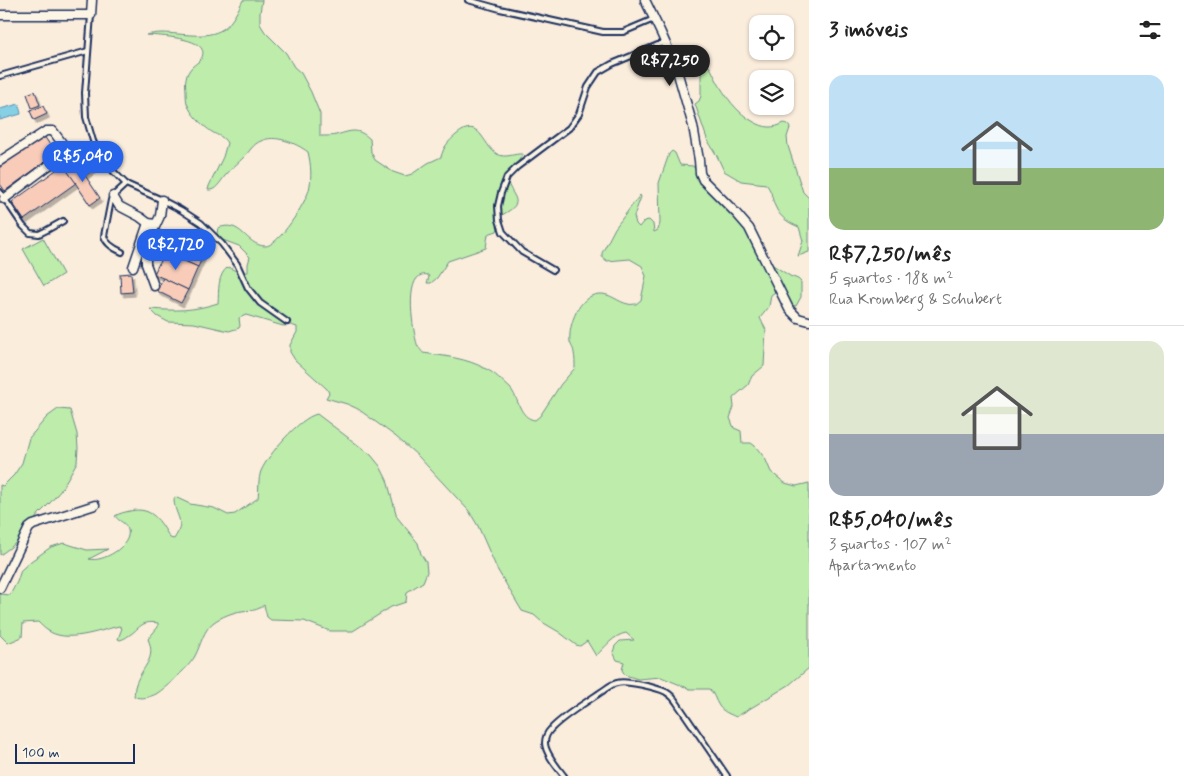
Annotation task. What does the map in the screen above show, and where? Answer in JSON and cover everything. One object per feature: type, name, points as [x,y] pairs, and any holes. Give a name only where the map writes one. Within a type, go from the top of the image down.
[{"type":"street","points":[[0,15],[91,15],[92,0]]},
{"type":"street","points":[[645,0],[676,67],[693,126],[702,180],[749,228],[789,309],[798,318],[809,321]]},
{"type":"street","points":[[0,161],[46,131],[53,131],[68,151],[2,195]]},
{"type":"street","points":[[113,196],[119,206],[152,224]]},
{"type":"street","points":[[133,267],[152,224],[160,216],[162,200]]},
{"type":"street","points":[[152,224],[146,246],[146,264],[154,286]]},
{"type":"street","points":[[0,588],[29,528],[33,525],[95,505]]},
{"type":"lane","points":[[468,0],[603,32],[623,32],[654,19]]},
{"type":"lane","points":[[91,15],[85,93],[86,118],[100,156],[126,184],[182,210],[201,223],[222,244],[236,264],[248,288],[260,303],[287,322]]},
{"type":"lane","points":[[553,270],[522,252],[503,232],[499,220],[498,206],[507,177],[517,167],[569,128],[579,114],[588,87],[598,72],[612,64],[665,42]]},
{"type":"lane","points":[[0,76],[88,51]]},
{"type":"lane","points":[[122,252],[109,244],[104,236],[113,196],[126,184]]},
{"type":"lane","points":[[2,195],[30,233],[39,234],[63,221]]},
{"type":"lane","points":[[564,776],[546,750],[545,744],[549,730],[615,683],[628,682],[662,691],[672,697],[727,776]]},
{"type":"green space","points":[[243,0],[262,0],[260,24],[265,32],[286,53],[294,67],[301,73],[320,114],[320,136],[357,131],[370,139],[371,152],[375,160],[393,172],[405,176],[441,157],[445,147],[456,135],[470,128],[476,130],[497,154],[504,156],[523,154],[507,179],[516,202],[510,210],[502,215],[497,231],[488,234],[486,248],[448,261],[437,278],[431,283],[427,283],[428,275],[420,276],[415,282],[411,304],[416,340],[418,347],[423,353],[463,360],[479,365],[489,371],[510,388],[526,416],[535,420],[540,416],[561,384],[575,368],[570,335],[573,320],[581,305],[592,296],[599,294],[607,295],[629,304],[636,304],[641,300],[646,276],[642,266],[630,259],[607,261],[602,257],[602,253],[615,228],[640,195],[641,197],[634,216],[636,224],[639,227],[644,221],[649,220],[653,224],[654,232],[658,230],[660,223],[659,183],[669,154],[672,151],[675,153],[680,165],[693,166],[707,186],[754,237],[765,260],[801,282],[801,297],[796,306],[792,305],[779,292],[771,295],[769,307],[760,318],[766,330],[764,366],[752,376],[748,385],[733,398],[734,407],[730,418],[734,428],[741,431],[742,443],[751,443],[755,446],[765,458],[771,472],[785,483],[796,486],[809,483],[809,668],[789,685],[736,717],[721,708],[709,689],[690,689],[661,677],[638,679],[625,675],[622,670],[624,662],[617,660],[613,652],[615,646],[620,641],[634,640],[626,633],[606,645],[596,656],[587,641],[580,646],[576,645],[534,615],[522,611],[497,569],[478,526],[469,511],[418,456],[395,436],[358,409],[326,398],[329,393],[327,389],[295,360],[290,352],[290,345],[297,332],[297,327],[291,325],[283,326],[246,315],[239,318],[239,328],[229,331],[194,323],[168,322],[157,316],[150,309],[184,310],[218,303],[219,284],[224,270],[228,267],[240,273],[248,272],[250,257],[239,246],[220,239],[217,233],[218,228],[233,227],[258,245],[265,246],[270,244],[291,223],[309,190],[311,171],[308,152],[292,143],[273,138],[256,144],[227,173],[218,186],[208,190],[223,157],[227,143],[222,137],[201,123],[187,103],[187,75],[192,67],[201,59],[203,52],[199,46],[182,39],[146,35],[162,33],[201,35],[216,32],[223,29],[235,16]]},
{"type":"green space","points":[[703,61],[710,67],[727,98],[742,114],[765,127],[773,127],[784,123],[788,124],[790,128],[787,137],[788,146],[803,192],[809,198],[809,252],[798,256],[803,241],[799,227],[788,222],[779,214],[766,184],[741,181],[724,171],[707,139],[695,104],[701,96],[701,62]]},
{"type":"green space","points":[[43,238],[63,274],[44,286],[23,249]]},
{"type":"green space","points":[[58,409],[70,410],[77,434],[77,462],[61,490],[39,514],[22,537],[0,555],[0,485],[3,486],[14,475],[22,463],[29,438],[47,417]]},
{"type":"green space","points":[[317,414],[371,455],[380,466],[387,480],[397,517],[418,543],[421,554],[426,562],[427,572],[423,582],[407,592],[406,602],[391,607],[353,631],[330,631],[304,621],[271,620],[267,617],[264,605],[255,610],[220,618],[210,625],[197,652],[188,665],[166,687],[156,694],[142,698],[134,696],[135,687],[150,658],[151,652],[148,639],[158,627],[158,623],[144,624],[120,640],[118,639],[122,628],[119,626],[82,635],[63,636],[47,630],[38,622],[23,623],[22,637],[8,643],[0,635],[0,594],[10,595],[21,570],[51,547],[64,543],[87,550],[108,549],[89,559],[95,560],[108,556],[121,547],[128,536],[127,527],[115,516],[124,512],[138,510],[154,516],[170,538],[174,539],[178,533],[180,522],[175,505],[175,497],[190,504],[214,508],[228,515],[235,514],[258,498],[261,471],[277,447],[302,422]]},
{"type":"water","points":[[19,104],[21,114],[0,120],[0,109]]},
{"type":"building","points":[[35,91],[40,105],[32,108],[27,94]]},
{"type":"building","points":[[43,106],[47,114],[34,120],[30,111]]},
{"type":"building","points":[[44,136],[56,154],[5,191],[0,184],[0,167]]},
{"type":"building","points":[[84,144],[99,165],[83,177],[68,156]]},
{"type":"building","points":[[76,162],[100,198],[90,205],[66,169]]},
{"type":"building","points":[[63,165],[76,183],[24,220],[12,202]]},
{"type":"building","points":[[157,229],[205,252],[198,267],[150,245]]},
{"type":"building","points":[[164,252],[198,267],[188,290],[154,274]]},
{"type":"building","points":[[131,273],[133,292],[121,293],[120,274]]},
{"type":"building","points":[[163,278],[188,290],[181,303],[157,291]]}]
